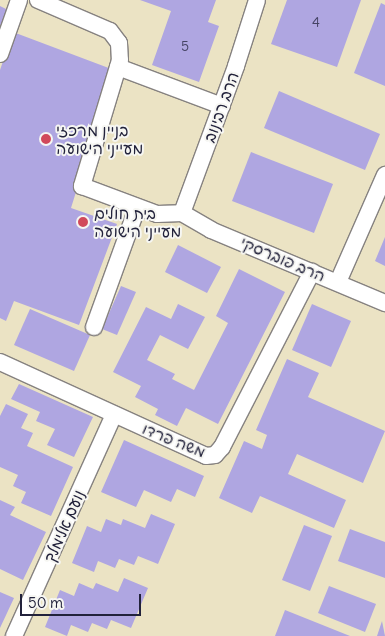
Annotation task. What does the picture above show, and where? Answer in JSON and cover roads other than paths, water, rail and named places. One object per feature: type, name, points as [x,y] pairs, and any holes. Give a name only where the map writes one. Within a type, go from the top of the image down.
[{"type":"street","points":[[0,54],[19,0]]},
{"type":"street","points":[[38,0],[110,31],[119,43],[118,67],[82,186],[137,208],[158,214],[182,213]]},
{"type":"street","name":"הרב רבינוב","points":[[182,213],[222,106],[257,0]]},
{"type":"street","points":[[118,67],[222,106]]},
{"type":"street","points":[[338,282],[385,175]]},
{"type":"street","points":[[94,327],[137,208]]},
{"type":"street","name":"הרב פוברסקי","points":[[182,213],[211,230],[385,303]]},
{"type":"street","name":"משה פרדו","points":[[0,362],[206,456],[215,455],[222,447],[312,272]]},
{"type":"street","name":"נועם אלימלך","points":[[14,636],[114,415]]},
{"type":"place","name":"בניין מרכזי מעייני הישועה","points":[[46,139]]},
{"type":"place","name":"בית חולים מעייני הישועה","points":[[83,222]]}]
